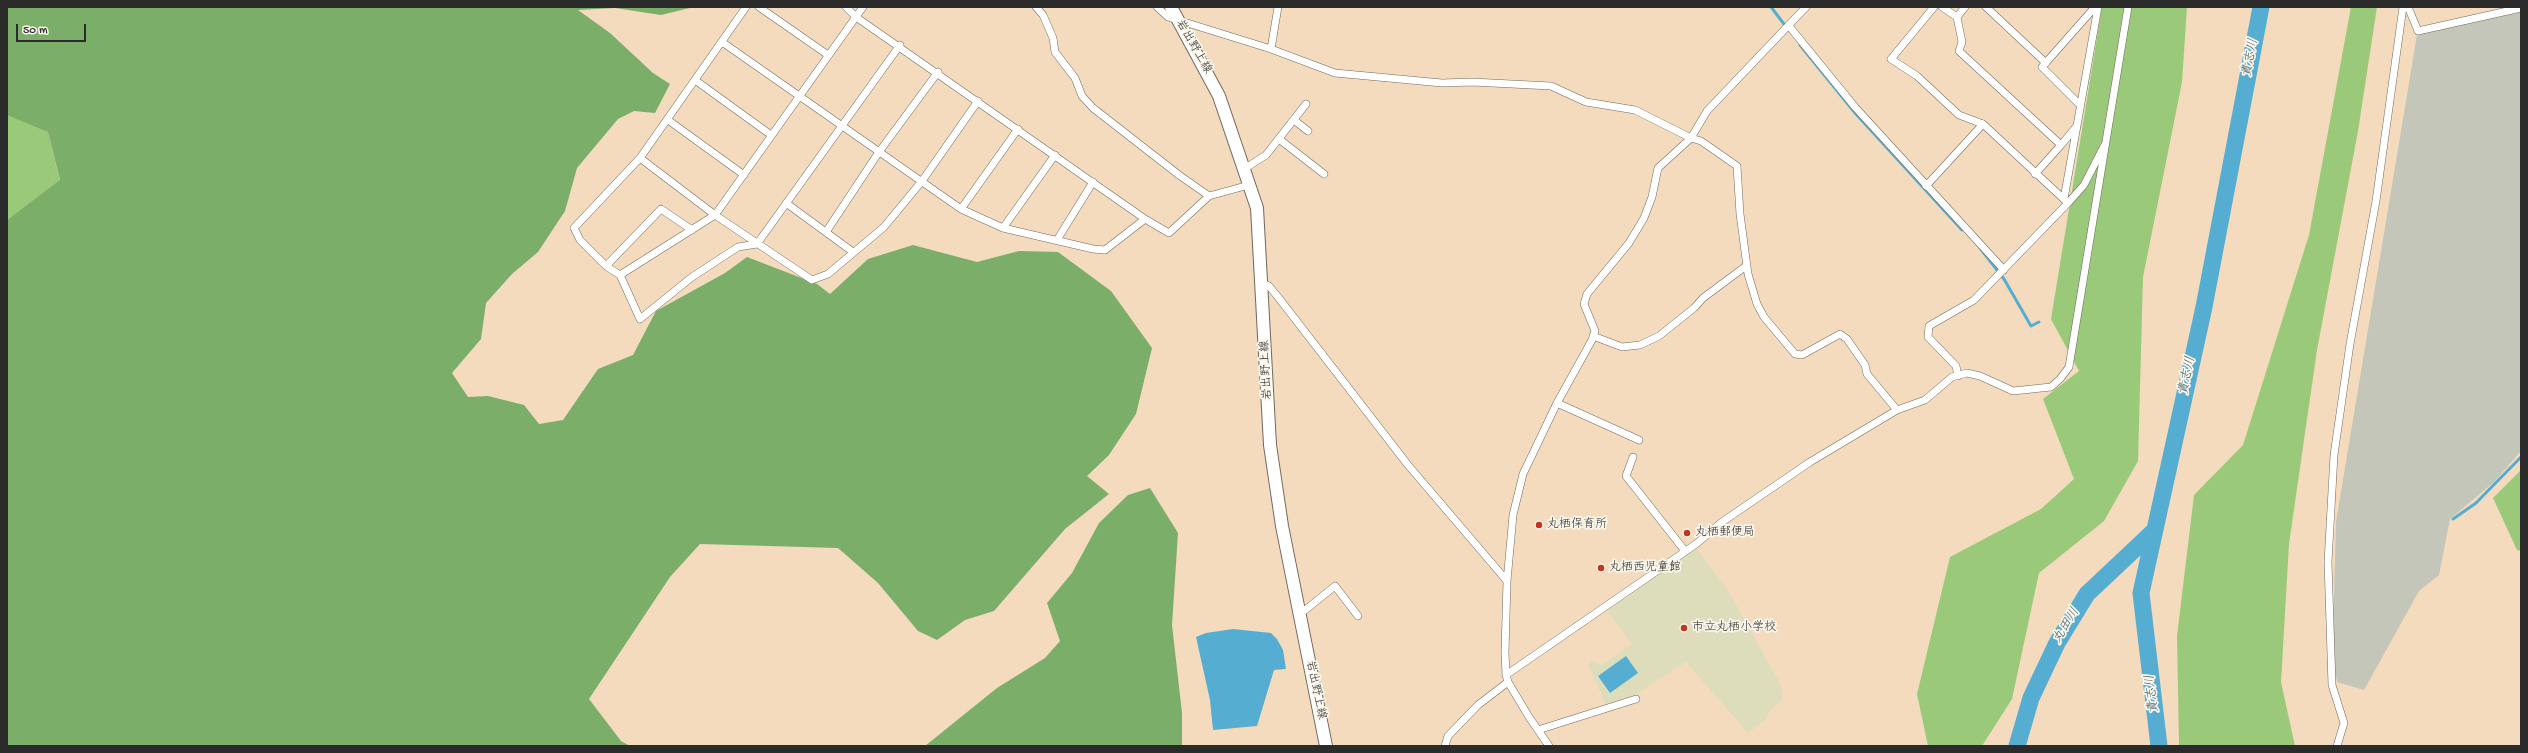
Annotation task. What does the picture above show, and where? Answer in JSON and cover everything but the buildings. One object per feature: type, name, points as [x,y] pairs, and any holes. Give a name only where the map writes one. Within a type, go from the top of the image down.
[{"type":"main road","name":"岩出野上線","points":[[1171,7],[1219,96],[1257,208],[1270,445],[1282,526],[1325,746]]},
{"type":"street","points":[[746,7],[640,158],[574,228],[580,240],[606,266],[620,275],[640,319],[692,277],[738,247],[757,244],[900,45]]},
{"type":"street","points":[[759,7],[828,56]]},
{"type":"street","points":[[846,7],[856,17],[900,45],[1145,219],[1169,233],[1209,196],[1249,185]]},
{"type":"street","points":[[620,275],[715,215],[863,7]]},
{"type":"street","points":[[1036,7],[1043,15],[1053,38],[1055,52],[1074,78],[1082,96],[1094,108],[1179,175],[1209,196]]},
{"type":"street","points":[[1157,7],[1168,17],[1271,49],[1335,73],[1442,83],[1472,82],[1551,86],[1586,102],[1635,110],[1691,138],[1701,140],[1737,166],[1746,266],[1757,304],[1764,317],[1795,354],[1802,355],[1840,334],[1847,339],[1865,365],[1867,374],[1897,410]]},
{"type":"street","points":[[1271,49],[1278,7]]},
{"type":"street","points":[[1549,746],[1507,678],[1505,652],[1507,581],[1513,515],[1523,474],[1557,403],[1595,331],[1584,304],[1587,294],[1629,243],[1644,218],[1652,197],[1658,168],[1691,138],[1707,112],[1806,7]]},
{"type":"street","points":[[1934,7],[1891,59],[1917,76],[1959,115],[1983,124],[2035,174],[2066,201]]},
{"type":"street","points":[[1942,7],[1957,17],[1962,42],[1959,51],[2061,144]]},
{"type":"street","points":[[1957,17],[1965,7]]},
{"type":"street","points":[[1986,7],[2046,63]]},
{"type":"street","points":[[2080,105],[2042,67],[2097,7]]},
{"type":"street","points":[[2066,201],[2080,105],[2097,7]]},
{"type":"street","points":[[1445,746],[1448,736],[1507,678],[1685,551],[1722,522],[1810,462],[1897,410],[1925,400],[1952,377],[1967,373],[1980,376],[2013,391],[2051,387],[2069,367],[2128,7]]},
{"type":"street","points":[[2337,746],[2344,724],[2332,685],[2328,562],[2334,455],[2350,344],[2376,201],[2403,7]]},
{"type":"street","points":[[2408,7],[2418,31],[2521,8]]},
{"type":"street","points":[[1789,26],[1855,107],[2004,270]]},
{"type":"street","points":[[722,42],[961,209],[1003,228],[1093,249],[1105,250],[1145,219]]},
{"type":"street","points":[[826,232],[879,152],[938,72]]},
{"type":"street","points":[[696,80],[771,135]]},
{"type":"street","points":[[640,158],[715,215],[812,280],[828,274],[884,227],[922,181],[978,101]]},
{"type":"street","points":[[1244,169],[1266,155],[1306,104]]},
{"type":"street","points":[[668,120],[744,175]]},
{"type":"street","points":[[1294,120],[1308,131]]},
{"type":"street","points":[[1926,186],[1983,124]]},
{"type":"street","points":[[2035,174],[2077,126]]},
{"type":"street","points":[[961,209],[1018,129]]},
{"type":"street","points":[[1279,139],[1324,174]]},
{"type":"street","points":[[1958,376],[1956,366],[1928,337],[1929,326],[1974,300],[2004,270],[2066,201],[2084,185],[2106,143]]},
{"type":"street","points":[[1003,228],[1055,155]]},
{"type":"street","points":[[1057,240],[1093,182]]},
{"type":"street","points":[[786,203],[853,252]]},
{"type":"street","points":[[606,266],[661,209],[692,230]]},
{"type":"street","points":[[1593,336],[1622,347],[1640,345],[1659,336],[1694,308],[1703,298],[1746,266]]},
{"type":"street","points":[[1262,283],[1269,286],[1413,471],[1507,581]]},
{"type":"street","points":[[1557,403],[1639,440]]},
{"type":"street","points":[[1633,457],[1626,476],[1685,551]]},
{"type":"street","points":[[1299,615],[1335,586],[1358,616]]},
{"type":"street","points":[[1538,730],[1636,699]]},
{"type":"shaded area","points":[[2521,12],[2521,451],[2494,482],[2450,519],[2439,575],[2419,591],[2364,690],[2337,682],[2335,671],[2333,636],[2336,522],[2417,35]]},
{"type":"shaded area","name":"市立丸栖小学校","points":[[1696,548],[1726,587],[1782,687],[1782,699],[1770,711],[1765,720],[1748,733],[1686,662],[1630,698],[1606,705],[1588,664],[1592,661],[1602,665],[1632,644],[1607,611]]},
{"type":"green space","points":[[7,7],[694,7],[661,15],[615,8],[578,10],[610,33],[653,73],[670,84],[655,113],[634,111],[618,119],[577,168],[565,211],[538,252],[512,274],[486,303],[481,339],[452,373],[468,397],[488,396],[524,405],[539,424],[563,420],[598,369],[633,355],[656,311],[725,273],[747,257],[817,284],[830,294],[868,259],[913,245],[977,262],[1019,251],[1058,252],[1111,291],[1152,348],[1136,414],[1109,455],[1087,476],[1109,494],[1065,529],[994,611],[965,620],[937,640],[918,631],[878,583],[838,548],[700,544],[670,577],[589,699],[621,741],[630,746],[7,746],[7,220],[60,180],[48,132],[7,115]]},
{"type":"green space","points":[[2102,7],[2187,7],[2182,82],[2143,277],[2138,461],[2104,521],[2039,573],[2012,699],[1982,746],[1928,746],[1917,694],[1950,557],[2041,509],[2074,479],[2043,399],[2079,371],[2051,319]]},
{"type":"green space","points":[[2351,7],[2377,7],[2358,131],[2317,350],[2289,544],[2281,682],[2295,746],[2179,746],[2177,636],[2194,495],[2243,445],[2309,235]]},
{"type":"green space","points":[[7,110],[48,132],[60,181],[7,220]]},
{"type":"green space","points":[[2521,470],[2521,551],[2517,550],[2493,498]]},
{"type":"green space","points":[[1150,488],[1178,533],[1172,625],[1182,713],[1182,746],[925,746],[997,688],[1045,658],[1060,641],[1047,603],[1072,573],[1099,523],[1128,495]]},
{"type":"water","points":[[1233,629],[1271,633],[1277,639],[1283,650],[1286,669],[1274,670],[1257,726],[1213,730],[1210,700],[1196,637],[1206,633]]},
{"type":"water","points":[[1626,656],[1638,673],[1610,693],[1598,676]]},
{"type":"waterway","points":[[1771,7],[1787,28]]},
{"type":"waterway","name":"貴志川","points":[[2159,746],[2141,593],[2204,307],[2261,7]]},
{"type":"waterway","points":[[1800,45],[1856,114],[1962,230]]},
{"type":"waterway","points":[[1980,248],[2004,279],[2031,326],[2039,322]]},
{"type":"waterway","points":[[2453,519],[2476,503],[2521,457]]},
{"type":"waterway","name":"丸田川","points":[[2017,746],[2031,698],[2057,643],[2087,594],[2155,530]]},
{"type":"place","name":"丸栖保育所","points":[[1539,525]]},
{"type":"place","name":"丸栖郵便局","points":[[1687,533]]},
{"type":"place","name":"丸栖西児童館","points":[[1601,568]]},
{"type":"place","name":"市立丸栖小学校","points":[[1684,628]]}]
